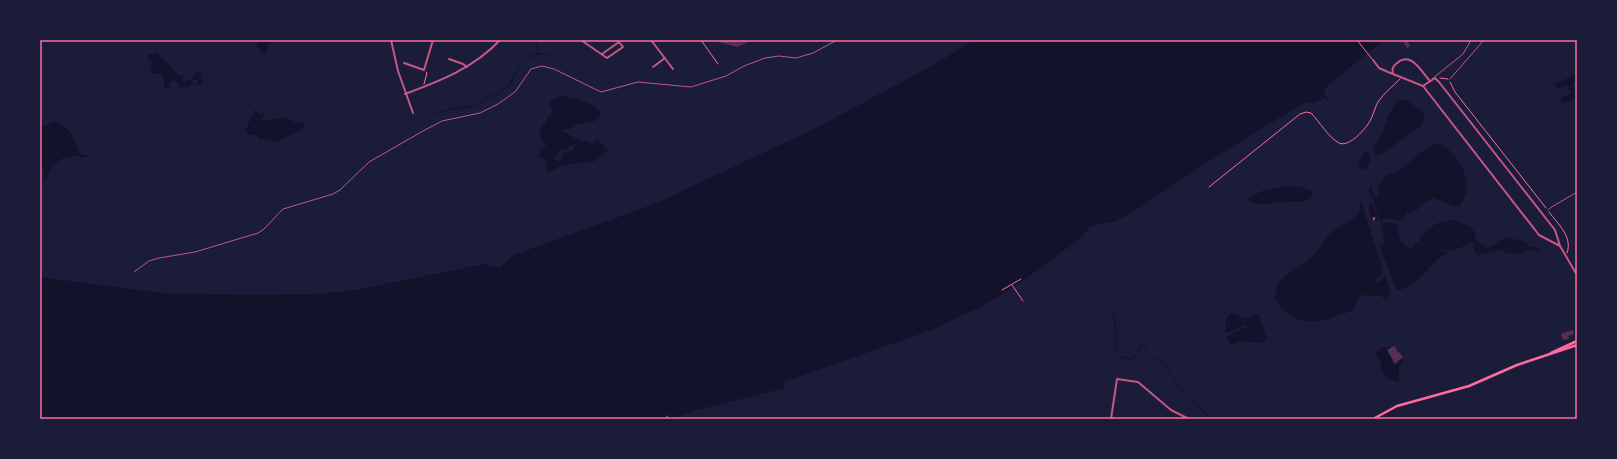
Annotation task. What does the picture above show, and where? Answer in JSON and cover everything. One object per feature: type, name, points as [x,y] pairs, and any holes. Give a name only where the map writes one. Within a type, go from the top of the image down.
[{"type":"main road","points":[[1550,353],[1577,341]]},
{"type":"main road","points":[[1373,419],[1398,406],[1469,386],[1517,365],[1577,345]]},
{"type":"street","points":[[391,40],[405,94],[413,113]]},
{"type":"street","points":[[404,63],[424,70],[433,40]]},
{"type":"street","points":[[405,94],[441,80],[468,67],[484,56],[500,40]]},
{"type":"street","points":[[582,40],[607,58],[623,46],[619,42],[602,54]]},
{"type":"street","points":[[651,40],[673,69]]},
{"type":"street","points":[[653,67],[665,58]]},
{"type":"street","points":[[449,59],[468,67]]},
{"type":"street","points":[[1394,75],[1392,69],[1394,66],[1400,60],[1406,59],[1412,60],[1430,81]]},
{"type":"street","points":[[1373,60],[1379,68],[1423,86],[1539,234],[1560,246]]},
{"type":"street","points":[[1423,86],[1435,78],[1555,230],[1560,246],[1577,275]]},
{"type":"street","points":[[1111,419],[1117,379],[1138,382],[1171,410],[1189,419]]},
{"type":"lane","points":[[134,272],[156,259],[195,252],[258,232],[264,229],[283,209],[333,194],[340,190],[368,162],[437,123],[452,118],[480,113],[498,104],[515,92],[531,70],[537,67],[554,69],[601,92],[638,82],[691,87],[726,76],[744,66],[765,58],[779,56],[796,58],[813,53],[837,40]]},
{"type":"lane","points":[[1430,81],[1463,54],[1471,40]]},
{"type":"lane","points":[[1450,79],[1484,40]]},
{"type":"lane","points":[[1548,210],[1577,192]]},
{"type":"path","points":[[701,40],[718,64]]},
{"type":"path","points":[[1357,40],[1373,60]]},
{"type":"path","points":[[423,87],[427,73],[424,70]]},
{"type":"path","points":[[1209,187],[1300,114],[1306,112],[1311,113],[1335,140],[1340,144],[1346,144],[1356,138],[1365,128],[1372,119],[1378,102],[1401,78]]},
{"type":"path","points":[[1435,78],[1450,79],[1450,85],[1452,88],[1548,210],[1567,237],[1569,246],[1566,255]]},
{"type":"path","points":[[1374,220],[1373,218],[1376,218]]},
{"type":"path","points":[[1002,290],[1021,279]]},
{"type":"path","points":[[1012,284],[1023,301]]},
{"type":"shaded area","points":[[257,40],[275,40],[269,44],[266,53],[264,54],[257,47]]},
{"type":"shaded area","points":[[974,40],[1383,40],[1325,88],[1324,93],[1330,102],[1324,98],[1313,103],[1305,102],[1209,161],[1131,213],[1116,221],[1091,226],[1082,236],[1043,266],[1014,287],[986,304],[934,329],[784,382],[785,388],[697,410],[670,419],[40,419],[40,277],[161,293],[256,295],[315,294],[350,291],[485,264],[500,268],[514,255],[657,203],[816,128],[932,66]]},
{"type":"shaded area","points":[[155,52],[164,59],[180,77],[184,74],[182,79],[184,82],[186,80],[190,81],[197,71],[202,74],[201,81],[203,83],[201,85],[197,85],[196,83],[199,82],[196,79],[192,81],[193,85],[190,85],[187,88],[185,86],[181,88],[174,79],[169,84],[169,88],[165,89],[163,86],[165,80],[162,77],[162,74],[153,74],[150,71],[152,64],[147,57],[149,54],[153,55]]},
{"type":"shaded area","points":[[1577,75],[1577,81],[1572,83],[1575,91],[1571,93],[1568,85],[1556,89],[1555,83]]},
{"type":"shaded area","points":[[1577,91],[1577,97],[1562,104],[1561,98]]},
{"type":"shaded area","points":[[560,95],[577,99],[590,104],[599,111],[601,115],[595,121],[575,125],[572,128],[563,129],[563,131],[581,142],[585,141],[592,144],[597,139],[608,150],[595,161],[561,166],[550,172],[547,171],[545,166],[547,160],[539,156],[540,151],[547,144],[542,141],[539,132],[553,110],[549,104],[552,99],[557,99]],"holes":[[[574,145],[574,149],[563,154],[560,162],[554,159],[561,150],[567,149],[569,146]]]},
{"type":"shaded area","points":[[1407,100],[1423,112],[1424,118],[1422,125],[1379,156],[1375,155],[1373,148],[1381,136],[1391,111],[1399,101]]},
{"type":"shaded area","points":[[255,110],[260,114],[264,113],[262,119],[264,121],[285,117],[296,123],[301,122],[304,124],[304,127],[277,142],[270,139],[267,142],[263,139],[258,139],[258,136],[248,134],[245,131]]},
{"type":"shaded area","points":[[55,122],[71,133],[78,150],[82,154],[90,156],[63,158],[52,167],[45,182],[44,170],[40,167],[40,148],[42,141],[40,127]]},
{"type":"shaded area","points":[[1436,143],[1447,148],[1452,153],[1461,165],[1464,172],[1467,187],[1460,205],[1455,206],[1433,198],[1423,203],[1417,210],[1407,213],[1401,221],[1391,218],[1380,220],[1369,189],[1371,188],[1374,197],[1379,196],[1378,186],[1387,175],[1398,171],[1418,154]]},
{"type":"shaded area","points":[[1365,151],[1369,153],[1370,160],[1365,169],[1360,169],[1358,165]]},
{"type":"shaded area","points":[[1291,186],[1305,188],[1312,191],[1313,195],[1309,200],[1301,202],[1264,204],[1257,204],[1250,201],[1248,198],[1262,191]]},
{"type":"shaded area","points":[[1361,201],[1383,271],[1379,278],[1375,279],[1376,283],[1381,281],[1385,275],[1390,292],[1387,299],[1380,296],[1361,295],[1352,310],[1330,319],[1320,321],[1311,322],[1293,317],[1280,305],[1275,296],[1278,284],[1285,276],[1306,262],[1317,252],[1328,235],[1359,213]]},
{"type":"shaded area","points":[[1370,204],[1373,206],[1378,217],[1377,221],[1374,219],[1376,217],[1373,218],[1372,221],[1369,208]]},
{"type":"shaded area","points":[[1450,220],[1464,224],[1471,228],[1474,231],[1476,240],[1487,248],[1505,238],[1508,238],[1525,241],[1529,247],[1537,247],[1540,249],[1538,251],[1529,250],[1524,253],[1513,254],[1498,250],[1478,255],[1474,251],[1474,244],[1471,243],[1453,251],[1441,250],[1449,253],[1439,258],[1423,275],[1408,287],[1396,290],[1380,247],[1385,244],[1381,223],[1389,222],[1398,226],[1400,240],[1404,245],[1411,248],[1417,242],[1422,243],[1419,239],[1432,226]]},
{"type":"shaded area","points":[[1231,313],[1246,318],[1259,314],[1267,339],[1263,343],[1242,341],[1230,345],[1226,337],[1246,327],[1245,325],[1225,333],[1226,320]]},
{"type":"shaded area","points":[[1391,346],[1390,348],[1393,364],[1402,359],[1403,360],[1399,367],[1399,382],[1389,380],[1380,367],[1382,366],[1381,362],[1376,353],[1382,347]]},
{"type":"building","points":[[720,40],[753,40],[737,47],[719,42]]},
{"type":"building","points":[[1402,40],[1407,40],[1410,46],[1407,48]]},
{"type":"building","points":[[1573,330],[1574,334],[1568,336],[1569,339],[1563,340],[1561,335],[1562,333]]},
{"type":"building","points":[[1394,346],[1398,353],[1399,352],[1403,357],[1395,364],[1387,350]]},
{"type":"waterway","points":[[535,40],[539,53]]},
{"type":"waterway","points":[[435,114],[456,108],[475,106],[509,86],[520,66],[528,58],[536,54],[549,54]]},
{"type":"waterway","points":[[1069,246],[1079,258]]},
{"type":"waterway","points":[[1113,310],[1116,329],[1116,355],[1130,359],[1138,354],[1141,346],[1143,346],[1150,356],[1161,361],[1180,388],[1189,395],[1210,419]]}]
